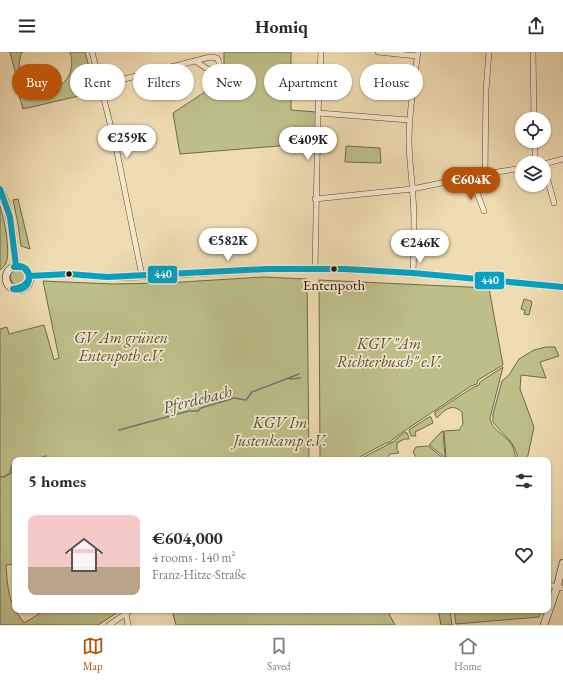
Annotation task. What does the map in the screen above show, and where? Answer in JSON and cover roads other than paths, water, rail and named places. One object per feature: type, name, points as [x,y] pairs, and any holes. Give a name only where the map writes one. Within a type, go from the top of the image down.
[{"type":"main road","points":[[0,189],[7,205],[10,218],[16,266]]},
{"type":"main road","points":[[16,266],[26,269],[29,276],[28,284],[22,288],[16,289],[11,287],[6,280],[6,274],[10,268],[16,266]]},
{"type":"main road","points":[[29,276],[69,274],[107,277],[254,270],[356,270],[413,273],[562,287]]},
{"type":"main road","points":[[551,609],[560,588],[563,563]]},
{"type":"main road","points":[[544,625],[549,613]]},
{"type":"street","points":[[92,52],[95,64]]},
{"type":"street","points":[[315,270],[315,199],[321,52]]},
{"type":"street","points":[[378,52],[418,54],[414,73],[409,120],[409,163],[414,222],[413,273]]},
{"type":"street","points":[[485,174],[486,90],[489,52]]},
{"type":"street","points":[[533,52],[534,112]]},
{"type":"street","points":[[125,80],[195,61]]},
{"type":"street","points":[[104,100],[116,148],[142,276]]},
{"type":"street","points":[[318,113],[409,120]]},
{"type":"street","points":[[551,163],[563,160]]},
{"type":"street","points":[[315,199],[412,189],[515,169]]},
{"type":"street","points":[[471,177],[484,211]]},
{"type":"street","points":[[551,192],[554,203]]},
{"type":"street","points":[[109,625],[126,613],[128,625]]},
{"type":"waterway","name":"Pferdebach","points":[[119,430],[189,411],[198,411],[201,408],[234,398],[246,400],[252,392],[299,374]]},
{"type":"waterway","name":"Pferdebach","points":[[290,379],[300,378]]},
{"type":"waterway","name":"Pferdebach","points":[[10,471],[12,465]]},
{"type":"waterway","name":"Pferdebach","points":[[0,477],[4,477],[12,472]]},
{"type":"place","name":"Entenpoth","points":[[334,269]]},
{"type":"park label","name":"GV Am grünen Entenpoth e.V.","points":[[121,346]]},
{"type":"park label","name":"KGV \"Am Richterbusch\" e.V.","points":[[389,352]]},
{"type":"park label","name":"KGV Im Justenkamp e.V.","points":[[280,431]]}]
